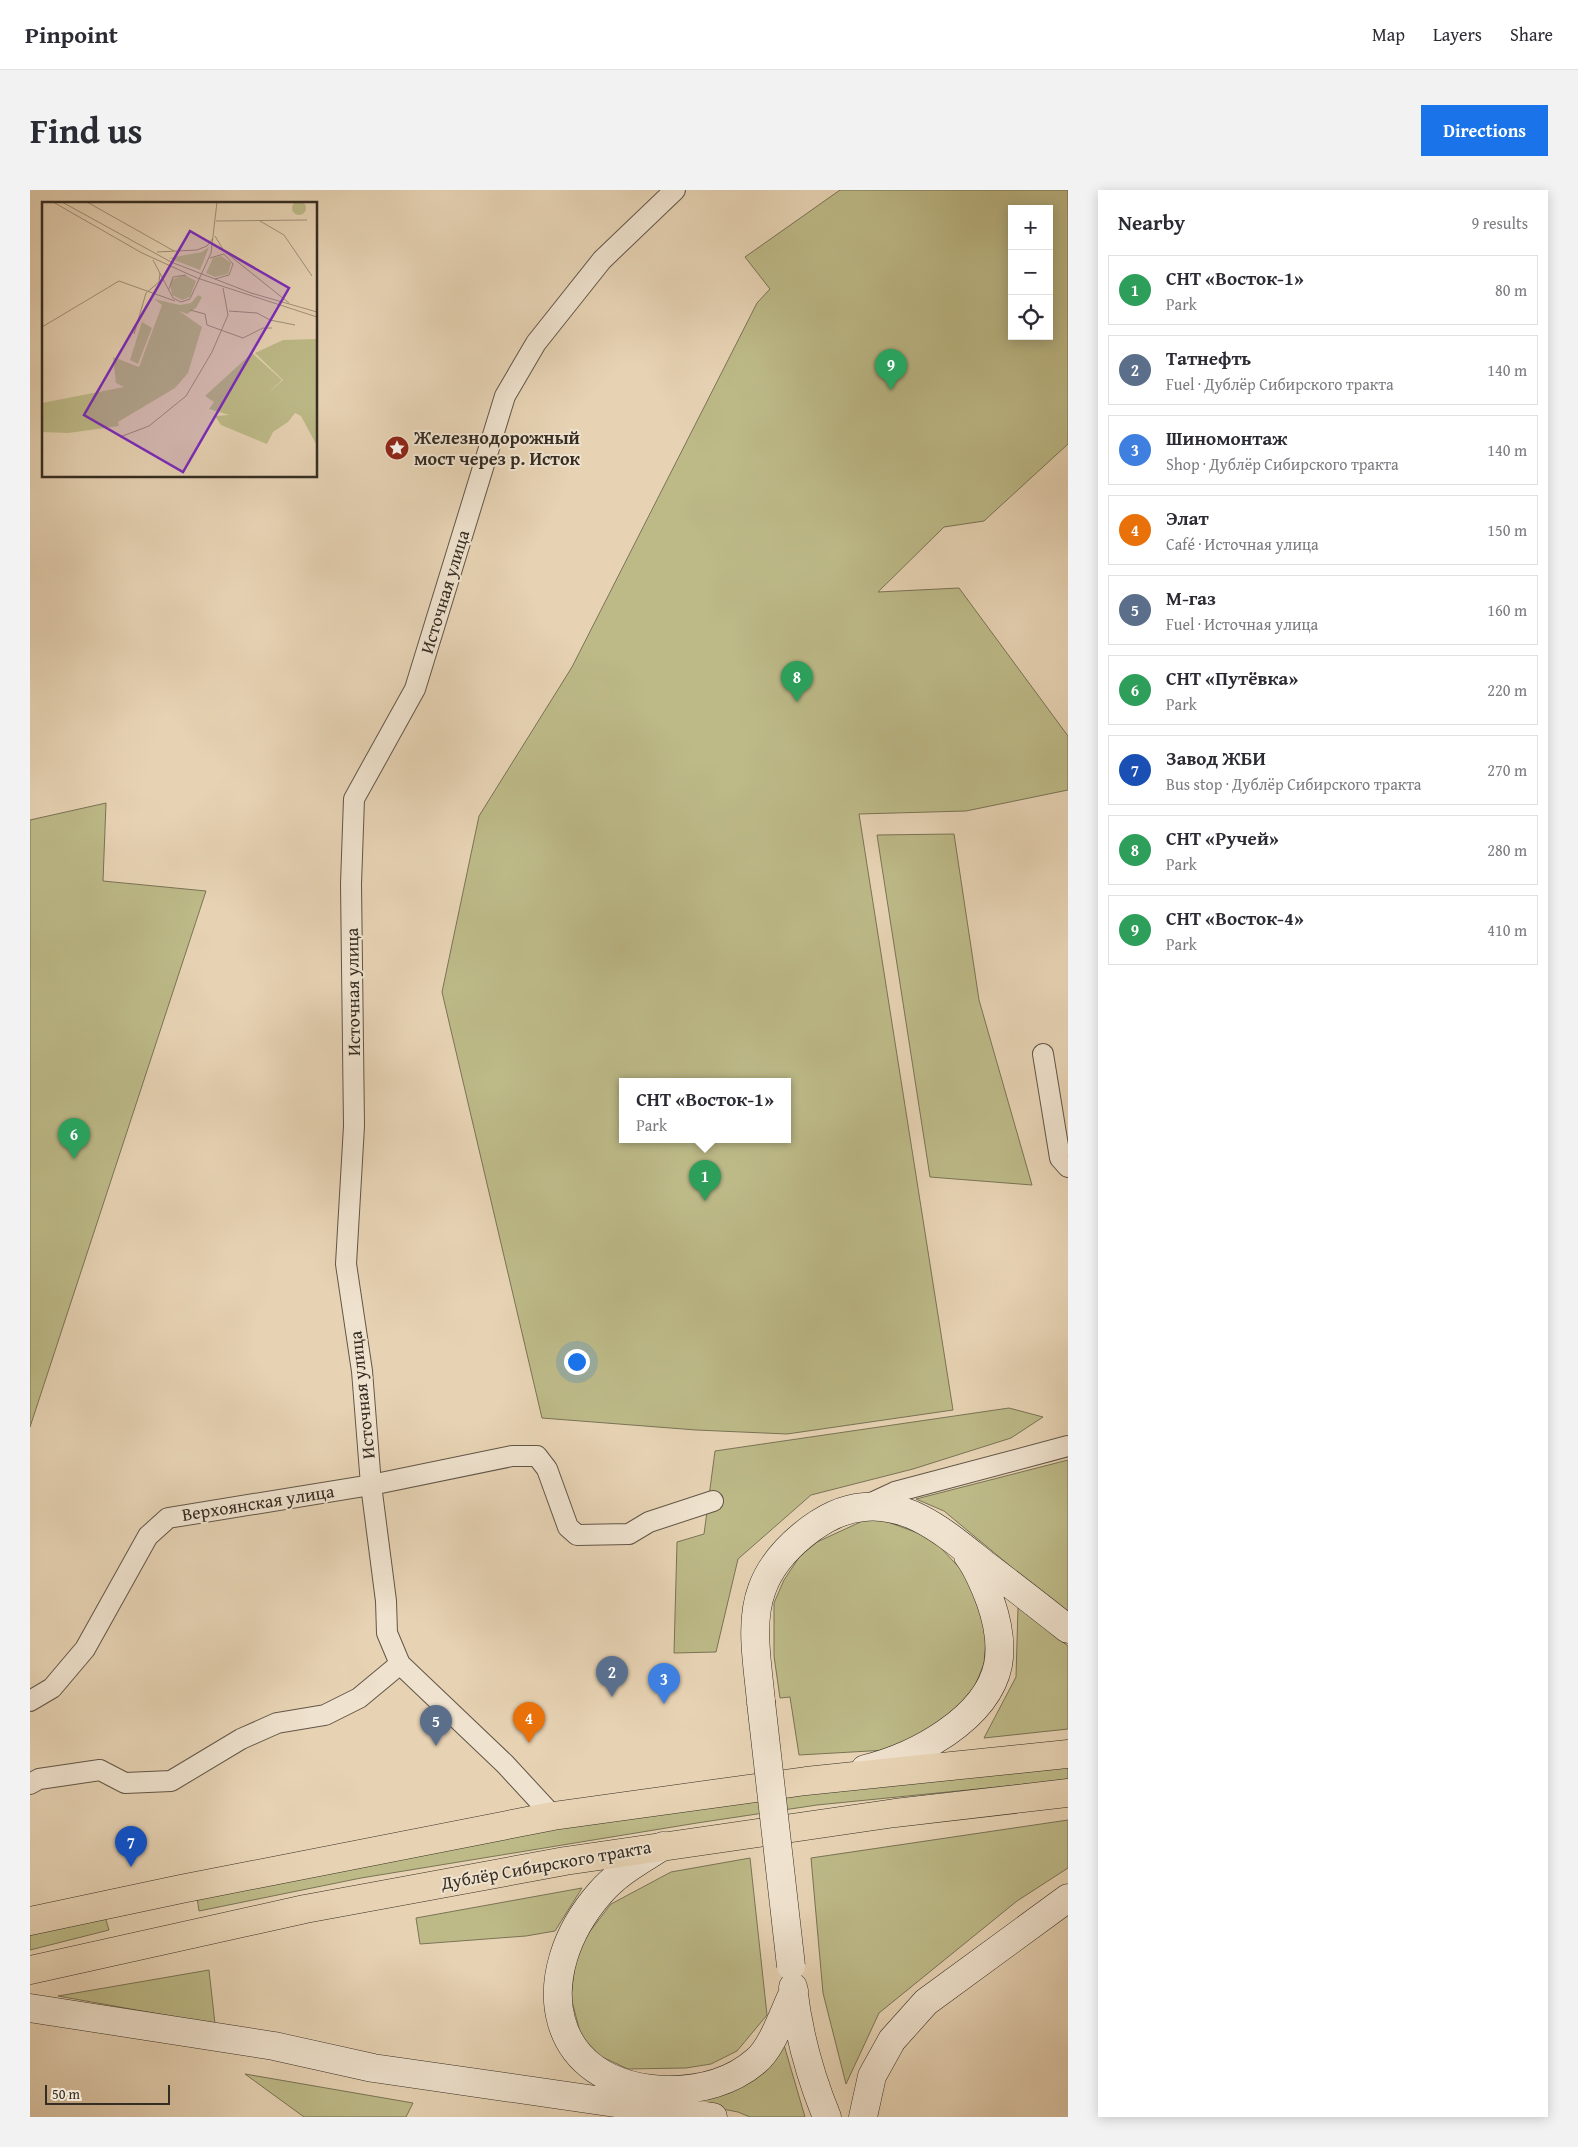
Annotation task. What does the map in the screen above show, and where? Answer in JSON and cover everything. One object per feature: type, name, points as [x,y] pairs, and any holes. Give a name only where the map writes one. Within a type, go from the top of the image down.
[{"type":"main road","points":[[827,2117],[820,2100],[803,2040],[792,1979],[761,1702],[756,1638],[757,1611],[761,1589],[771,1568],[801,1536],[817,1525],[849,1510],[864,1506],[887,1508],[918,1517],[960,1545],[1068,1629]]},
{"type":"main road","points":[[806,1781],[879,1765],[909,1754],[957,1724],[984,1696],[998,1664],[1000,1649],[997,1626],[984,1584],[970,1558],[960,1545]]},
{"type":"main road","points":[[30,1921],[181,1889],[553,1816],[806,1781],[1068,1754]]},
{"type":"main road","name":"Дублёр Сибирского тракта","points":[[30,1970],[305,1909],[565,1861],[664,1845],[895,1813],[1068,1793]]},
{"type":"main road","points":[[664,1845],[627,1869],[600,1892],[579,1921],[564,1951],[558,1975],[557,1997],[560,2017],[567,2037],[577,2053],[592,2068],[609,2078],[628,2085],[652,2089],[700,2088],[722,2081],[758,2060],[772,2039],[792,1979]]},
{"type":"main road","points":[[863,2117],[872,2076],[892,2040],[926,2002],[1068,1898]]},
{"type":"main road","points":[[30,2008],[274,2046],[373,2068],[713,2117]]},
{"type":"street","name":"Источная улица","points":[[553,1816],[505,1764],[405,1669],[387,1633],[386,1601],[371,1485],[362,1371],[346,1264],[354,1126],[351,894],[354,799],[415,689],[505,396],[536,343],[602,260],[675,190]]},
{"type":"street","points":[[1043,1054],[1060,1158],[1068,1167]]},
{"type":"street","points":[[864,1506],[895,1492],[1068,1446]]},
{"type":"street","name":"Верхоянская улица","points":[[30,1701],[52,1688],[85,1649],[148,1536],[168,1518],[371,1485],[512,1456],[537,1456],[547,1468],[568,1527],[577,1535],[630,1534],[649,1522],[713,1501]]},
{"type":"street","points":[[30,1784],[39,1779],[100,1770],[125,1784],[171,1781],[241,1739],[277,1723],[325,1715],[359,1698],[405,1669]]},
{"type":"shaded area","points":[[840,190],[1068,190],[1068,444],[984,521],[944,527],[878,592],[959,588],[1068,736],[1068,790],[966,811],[859,814],[953,1410],[787,1434],[696,1430],[542,1418],[442,992],[479,816],[572,667],[757,303],[770,289],[745,257]]},
{"type":"shaded area","points":[[106,803],[103,881],[206,891],[30,1427],[30,820]]},
{"type":"shaded area","points":[[954,834],[979,1000],[1032,1185],[930,1177],[877,835]]},
{"type":"shaded area","points":[[1009,1408],[1043,1417],[1011,1438],[913,1469],[811,1495],[738,1559],[716,1652],[674,1653],[677,1542],[704,1534],[715,1451]]},
{"type":"shaded area","points":[[1068,1460],[1068,1614],[944,1511],[916,1499]]},
{"type":"shaded area","points":[[867,1519],[885,1521],[918,1533],[939,1546],[971,1580],[983,1612],[986,1638],[984,1663],[974,1689],[955,1714],[905,1749],[799,1755],[790,1697],[780,1698],[774,1656],[774,1603],[784,1580],[800,1556],[817,1542]]},
{"type":"shaded area","points":[[1018,1607],[1068,1646],[1068,1729],[984,1738],[1016,1677]]},
{"type":"shaded area","points":[[1068,1760],[1068,1780],[817,1805],[697,1823],[361,1878],[199,1911],[197,1897],[654,1810]]},
{"type":"shaded area","points":[[1068,1820],[1068,1868],[1017,1901],[879,2013],[846,2084],[823,1993],[811,1858]]},
{"type":"shaded area","points":[[750,1858],[767,2015],[737,2051],[711,2064],[686,2068],[628,2069],[600,2056],[581,2036],[571,1997],[577,1948],[611,1904],[671,1872]]},
{"type":"shaded area","points":[[582,1888],[555,1931],[526,1936],[420,1944],[416,1918]]},
{"type":"shaded area","points":[[105,1917],[109,1930],[30,1950],[30,1935]]},
{"type":"shaded area","points":[[209,1970],[215,2024],[58,1996]]},
{"type":"shaded area","points":[[784,2045],[805,2117],[750,2117],[738,2112],[662,2100]]},
{"type":"shaded area","points":[[245,2074],[413,2103],[406,2117],[304,2117]]},
{"type":"place","name":"СНТ «Восток-4»","points":[[891,390]]},
{"type":"place","name":"Железнодорожный мост через р. Исток","points":[[397,448]]},
{"type":"place","name":"СНТ «Ручей»","points":[[797,702]]},
{"type":"place","name":"СНТ «Путёвка»","points":[[74,1159]]},
{"type":"place","name":"СНТ «Восток-1»","points":[[705,1201]]},
{"type":"place","name":"Татнефть","points":[[612,1697]]},
{"type":"place","name":"Шиномонтаж","points":[[664,1704]]},
{"type":"place","name":"Элат","points":[[529,1743]]},
{"type":"place","name":"М-газ","points":[[436,1746]]},
{"type":"place","name":"Завод ЖБИ","points":[[131,1867]]}]
